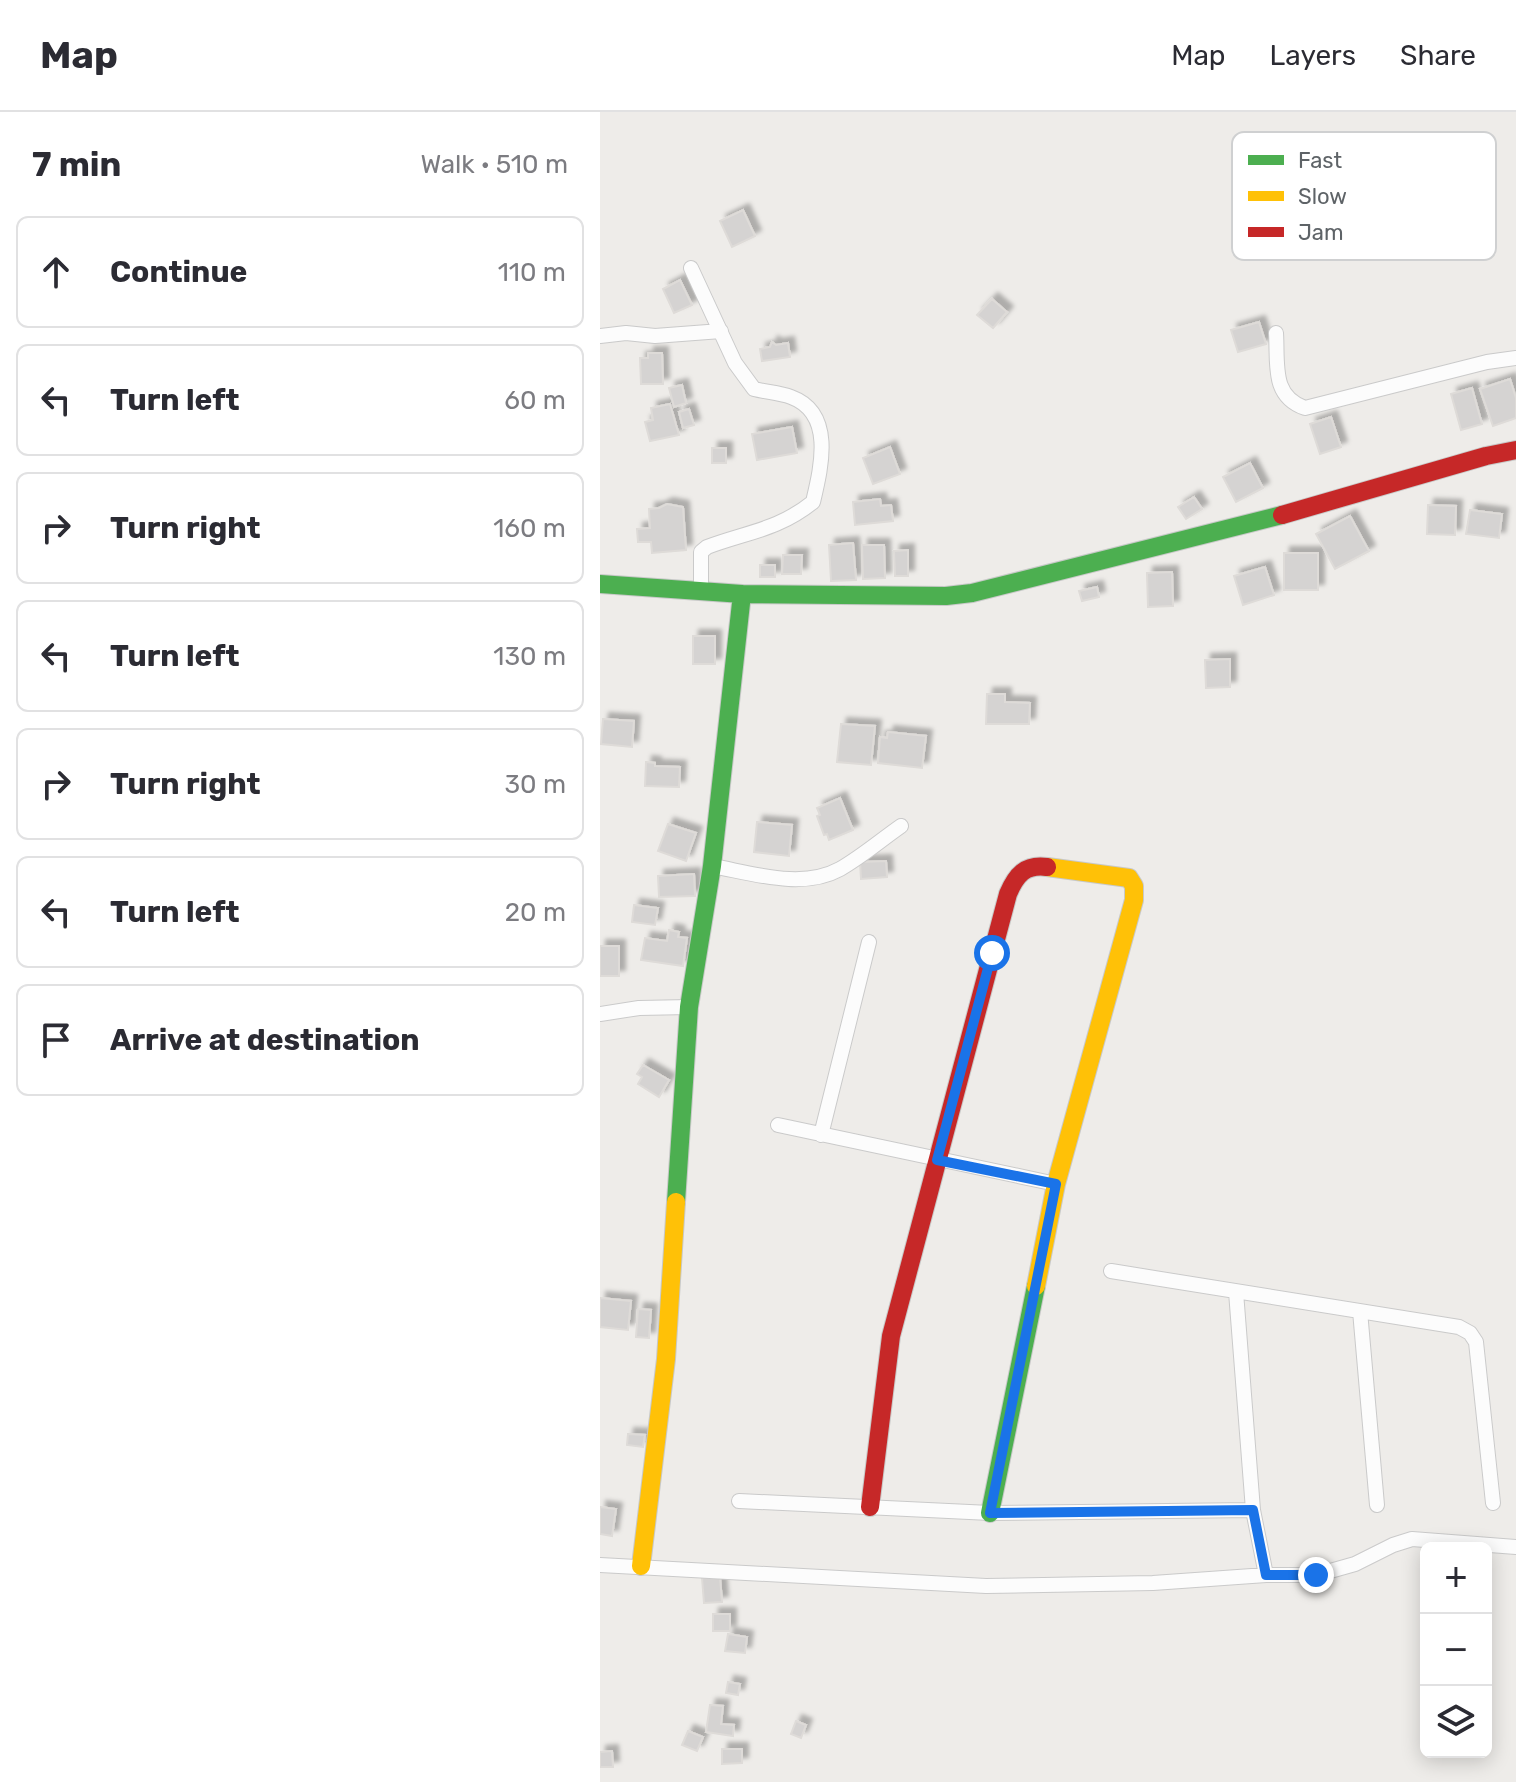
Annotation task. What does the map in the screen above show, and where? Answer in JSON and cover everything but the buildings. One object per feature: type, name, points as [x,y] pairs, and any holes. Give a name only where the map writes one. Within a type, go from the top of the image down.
[{"type":"street","points":[[691,268],[735,363],[754,389],[789,396],[805,404],[817,419],[823,449],[813,502],[773,527],[707,547],[701,552],[701,590]]},
{"type":"street","points":[[600,336],[721,331]]},
{"type":"street","points":[[1276,333],[1279,383],[1283,395],[1291,403],[1305,408],[1476,364],[1516,358]]},
{"type":"street","points":[[600,584],[742,594],[946,596],[972,593],[1276,517],[1516,450]]},
{"type":"street","points":[[641,1566],[666,1359],[689,1007],[712,866],[742,594]]},
{"type":"street","points":[[712,866],[791,879],[825,875],[840,869],[901,826]]},
{"type":"street","points":[[870,1507],[891,1336],[1008,894],[1016,874],[1035,865],[1129,878],[1134,886],[1134,900],[1056,1184],[990,1513]]},
{"type":"street","points":[[821,1135],[869,942]]},
{"type":"street","points":[[600,1014],[639,1008],[689,1007]]},
{"type":"street","points":[[778,1125],[1056,1184]]},
{"type":"street","points":[[1111,1271],[1459,1327],[1470,1333],[1476,1342],[1493,1503]]},
{"type":"street","points":[[1236,1292],[1253,1510],[1266,1575]]},
{"type":"street","points":[[1360,1311],[1377,1505]]},
{"type":"street","points":[[739,1501],[990,1513],[1253,1510]]},
{"type":"street","points":[[600,1565],[986,1586],[1153,1583],[1266,1575],[1316,1575],[1355,1564],[1412,1539],[1516,1547]]},
{"type":"traffic: fast","points":[[600,584],[742,594],[946,596],[972,593],[1282,515]]},
{"type":"traffic: fast","points":[[676,1202],[689,1007],[712,866],[742,594]]},
{"type":"traffic: fast","points":[[990,1513],[1036,1286]]},
{"type":"traffic: slow","points":[[1036,1286],[1056,1184],[1134,900],[1134,886],[1129,878],[1047,867]]},
{"type":"traffic: slow","points":[[641,1566],[666,1359],[676,1202]]},
{"type":"traffic: jam","points":[[1282,515],[1516,450]]},
{"type":"traffic: jam","points":[[870,1507],[891,1336],[1008,894],[1022,872],[1033,867],[1047,867]]},
{"type":"route","points":[[992,953],[937,1160],[1056,1184],[990,1513],[1253,1510],[1266,1575],[1316,1575]]}]
